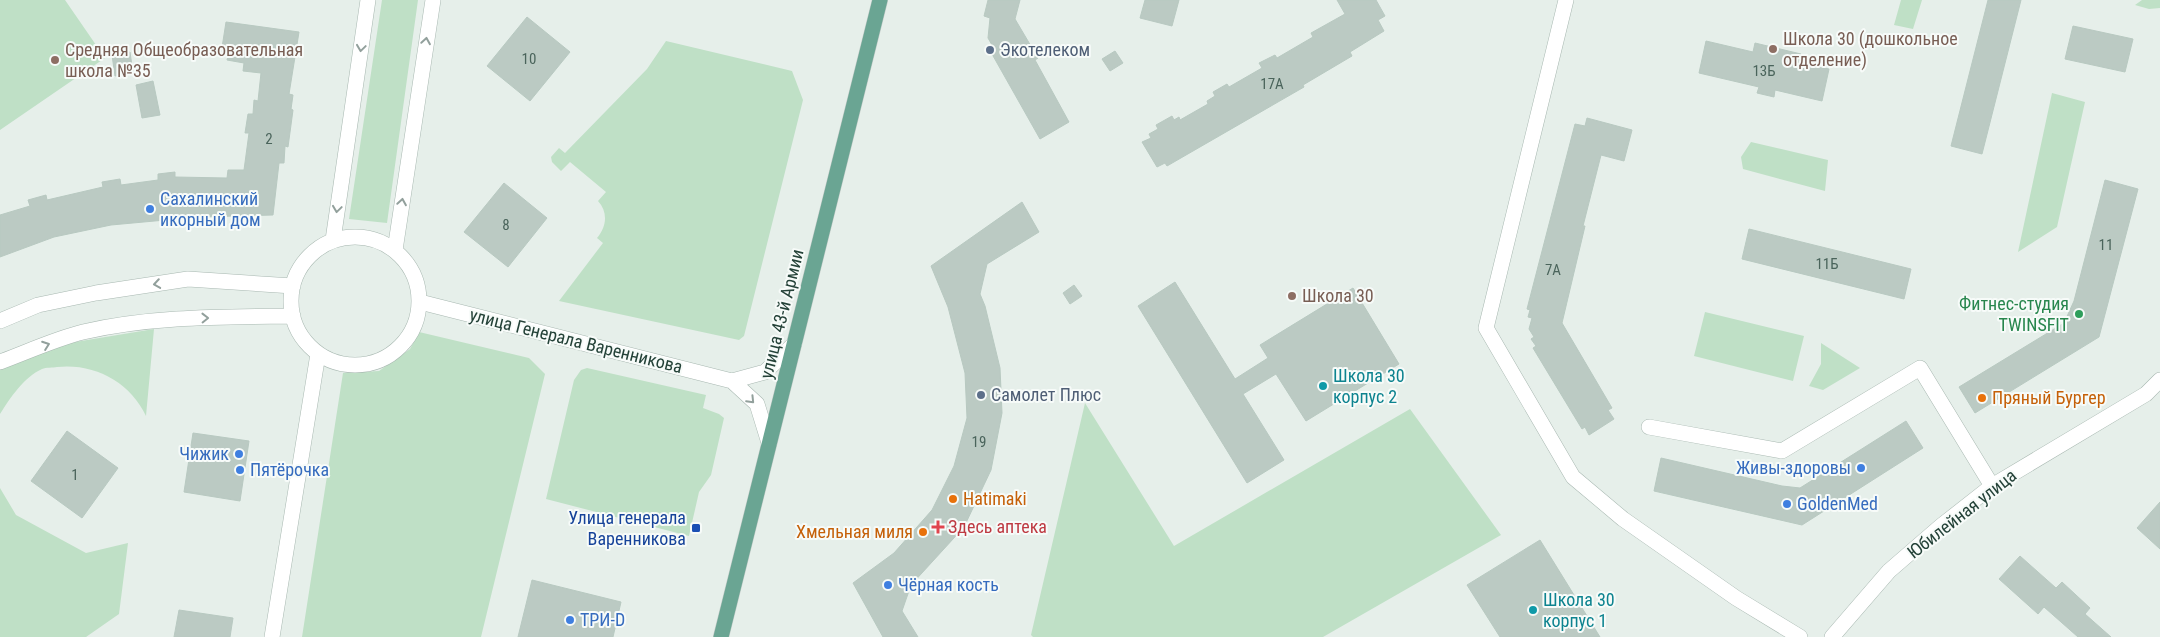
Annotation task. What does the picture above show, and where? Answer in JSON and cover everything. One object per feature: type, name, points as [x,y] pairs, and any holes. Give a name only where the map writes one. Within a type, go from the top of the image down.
[{"type":"main road","name":"улица 43-й Армии","points":[[721,637],[880,0]]},
{"type":"street","points":[[333,240],[368,0]]},
{"type":"street","points":[[395,250],[432,0]]},
{"type":"street","points":[[1566,0],[1486,328],[1573,478],[1639,530],[1736,598],[1800,637]]},
{"type":"street","points":[[348,237],[364,237],[380,241],[395,250],[408,264],[417,282],[420,302],[416,322],[408,339],[393,353],[376,362],[356,365],[336,363],[318,354],[298,330],[293,316],[291,301],[293,286],[301,266],[315,251],[333,240],[348,237]]},
{"type":"street","points":[[0,321],[38,305],[96,293],[188,279],[293,286]]},
{"type":"street","name":"улица Генерала Варенникова","points":[[420,302],[732,381],[757,404],[769,443]]},
{"type":"street","points":[[0,362],[82,332],[133,323],[178,318],[293,316]]},
{"type":"street","name":"улица Генерала Варенникова","points":[[732,381],[765,372],[794,344]]},
{"type":"street","points":[[272,637],[318,354]]},
{"type":"street","points":[[1649,427],[1782,451],[1920,368],[1992,486]]},
{"type":"street","name":"Юбилейная улица","points":[[1832,637],[1889,571],[1941,526],[1992,486],[2146,394],[2160,380]]},
{"type":"green space","name":"Средняя Общеобразовательная школа №35","points":[[0,0],[65,0],[105,58],[0,130]]},
{"type":"green space","points":[[382,0],[418,0],[387,223],[349,219]]},
{"type":"green space","points":[[1901,0],[1922,0],[1913,29],[1894,25]]},
{"type":"green space","points":[[2142,0],[2160,0],[2160,8],[2149,9],[2135,5]]},
{"type":"green space","points":[[666,41],[792,71],[803,100],[744,336],[739,340],[559,301],[603,243],[597,238],[603,229],[605,214],[598,201],[606,192],[570,162],[561,171],[552,162],[551,157],[559,148],[565,153],[647,69]]},
{"type":"green space","points":[[2052,93],[2085,102],[2057,227],[2018,252]]},
{"type":"green space","points":[[1751,142],[1828,160],[1825,191],[1743,169],[1741,157]]},
{"type":"green space","points":[[1705,312],[1804,336],[1793,381],[1694,356]]},
{"type":"green space","points":[[154,329],[146,416],[131,393],[121,384],[98,372],[85,368],[71,367],[45,368],[35,373],[18,388],[0,414],[0,369],[69,343]]},
{"type":"green space","points":[[419,332],[529,358],[545,374],[481,637],[302,637],[343,373],[379,371],[410,349]]},
{"type":"green space","points":[[1821,343],[1860,368],[1823,390],[1809,386],[1821,364]]},
{"type":"green space","points":[[587,368],[706,395],[703,408],[724,418],[711,475],[699,492],[689,536],[546,499],[574,380],[581,370]]},
{"type":"green space","points":[[1085,403],[1174,546],[1410,409],[1501,535],[1323,637],[1033,637],[1031,635]]},
{"type":"green space","points":[[0,488],[16,515],[86,553],[128,543],[119,614],[86,637],[0,637]]},
{"type":"building","points":[[988,0],[1020,0],[1015,19],[1038,58],[1035,60],[1069,122],[1040,139],[988,47],[992,45],[988,38],[990,18],[984,16]]},
{"type":"building","points":[[1145,0],[1179,0],[1172,26],[1140,18]]},
{"type":"building","points":[[1337,0],[1376,0],[1385,16],[1378,20],[1384,31],[1350,52],[1352,56],[1303,85],[1304,87],[1167,166],[1165,163],[1157,167],[1142,142],[1151,138],[1149,134],[1158,129],[1156,125],[1172,116],[1174,120],[1179,117],[1180,120],[1208,104],[1207,101],[1215,96],[1213,92],[1227,84],[1229,87],[1262,68],[1259,63],[1275,55],[1277,58],[1313,37],[1311,33],[1345,14]]},
{"type":"building","points":[[1988,0],[2021,0],[1982,154],[1951,146]]},
{"type":"building","points":[[527,17],[570,52],[530,101],[487,66]]},
{"type":"building","points":[[226,22],[299,32],[289,94],[293,95],[291,109],[293,110],[288,147],[285,146],[284,163],[279,163],[273,215],[198,217],[111,225],[54,237],[0,257],[0,215],[30,206],[28,200],[46,195],[47,200],[103,187],[102,182],[120,179],[121,185],[158,180],[158,174],[175,172],[175,177],[227,178],[228,170],[244,170],[249,133],[245,133],[248,114],[253,114],[254,100],[258,101],[261,73],[243,71],[244,63],[227,60],[228,56],[221,54]]},
{"type":"building","points":[[2073,26],[2133,39],[2125,72],[2065,59]]},
{"type":"building","points":[[1706,41],[1753,52],[1755,43],[1801,54],[1799,62],[1829,69],[1822,101],[1775,90],[1774,97],[1757,93],[1759,87],[1699,73]]},
{"type":"building","points":[[1115,51],[1123,63],[1110,71],[1102,59]]},
{"type":"building","points":[[130,52],[133,73],[115,76],[112,55]]},
{"type":"building","points":[[153,81],[160,115],[142,118],[136,85]]},
{"type":"building","points":[[1587,118],[1632,130],[1624,161],[1601,155],[1562,323],[1612,408],[1608,410],[1614,419],[1589,435],[1585,427],[1582,429],[1533,348],[1536,346],[1531,339],[1534,337],[1529,329],[1532,318],[1528,317],[1530,310],[1527,309],[1575,124],[1585,126]]},
{"type":"building","points":[[2105,180],[2138,189],[2099,337],[1975,413],[1959,387],[2064,323],[2074,301]]},
{"type":"building","points":[[504,183],[547,218],[508,267],[464,232]]},
{"type":"building","points":[[1022,202],[1039,232],[987,264],[980,294],[985,306],[1000,368],[1002,413],[991,470],[964,527],[911,585],[902,611],[918,637],[883,637],[853,583],[894,553],[932,510],[954,466],[967,418],[965,373],[948,307],[931,266]]},
{"type":"building","points":[[1749,229],[1911,269],[1904,299],[1742,259]]},
{"type":"building","name":"Школа 30 корпус 2","points":[[1175,282],[1235,379],[1268,358],[1260,345],[1353,288],[1399,364],[1306,421],[1276,374],[1243,394],[1284,460],[1247,483],[1138,306]]},
{"type":"building","points":[[1074,285],[1082,296],[1070,304],[1063,293]]},
{"type":"building","points":[[1906,421],[1923,448],[1802,525],[1654,491],[1661,458],[1782,486],[1800,488]]},
{"type":"building","points":[[67,431],[118,468],[82,518],[31,481]]},
{"type":"building","points":[[193,433],[249,441],[240,501],[184,492]]},
{"type":"building","points":[[2160,502],[2160,549],[2137,528]]},
{"type":"building","name":"Школа 30 корпус 1","points":[[1540,540],[1600,637],[1500,637],[1467,585]]},
{"type":"building","points":[[2020,556],[2056,588],[2062,582],[2090,608],[2085,614],[2111,637],[2078,637],[2044,607],[2038,614],[1999,579]]},
{"type":"building","name":"ТРИ-D","points":[[532,580],[621,602],[613,637],[518,637]]},
{"type":"building","points":[[179,610],[233,618],[230,637],[174,637]]},
{"type":"place","name":"Школа 30 (дошкольное отделение)","points":[[1773,49]]},
{"type":"place","name":"Экотелеком","points":[[990,50]]},
{"type":"place","name":"Средняя Общеобразовательная школа №35","points":[[55,60]]},
{"type":"place","name":"Сахалинский икорный дом","points":[[150,209]]},
{"type":"place","name":"Школа 30","points":[[1292,296]]},
{"type":"place","name":"Фитнес-студия TWINSFIT","points":[[2079,314]]},
{"type":"place","name":"Школа 30 корпус 2","points":[[1323,386]]},
{"type":"place","name":"Самолет Плюс","points":[[981,395]]},
{"type":"place","name":"Пряный Бургер","points":[[1982,398]]},
{"type":"place","name":"Чижик","points":[[239,454]]},
{"type":"place","name":"Живы-здоровы","points":[[1861,468]]},
{"type":"place","name":"Пятёрочка","points":[[240,470]]},
{"type":"place","name":"Hatimaki","points":[[953,499]]},
{"type":"place","name":"GoldenMed","points":[[1787,504]]},
{"type":"place","name":"Здесь аптека","points":[[938,527]]},
{"type":"place","name":"Улица генерала Варенникова","points":[[696,528]]},
{"type":"place","name":"Хмельная миля","points":[[923,532]]},
{"type":"place","name":"Чёрная кость","points":[[888,585]]},
{"type":"place","name":"Школа 30 корпус 1","points":[[1533,610]]},
{"type":"place","name":"ТРИ-D","points":[[570,620]]}]
